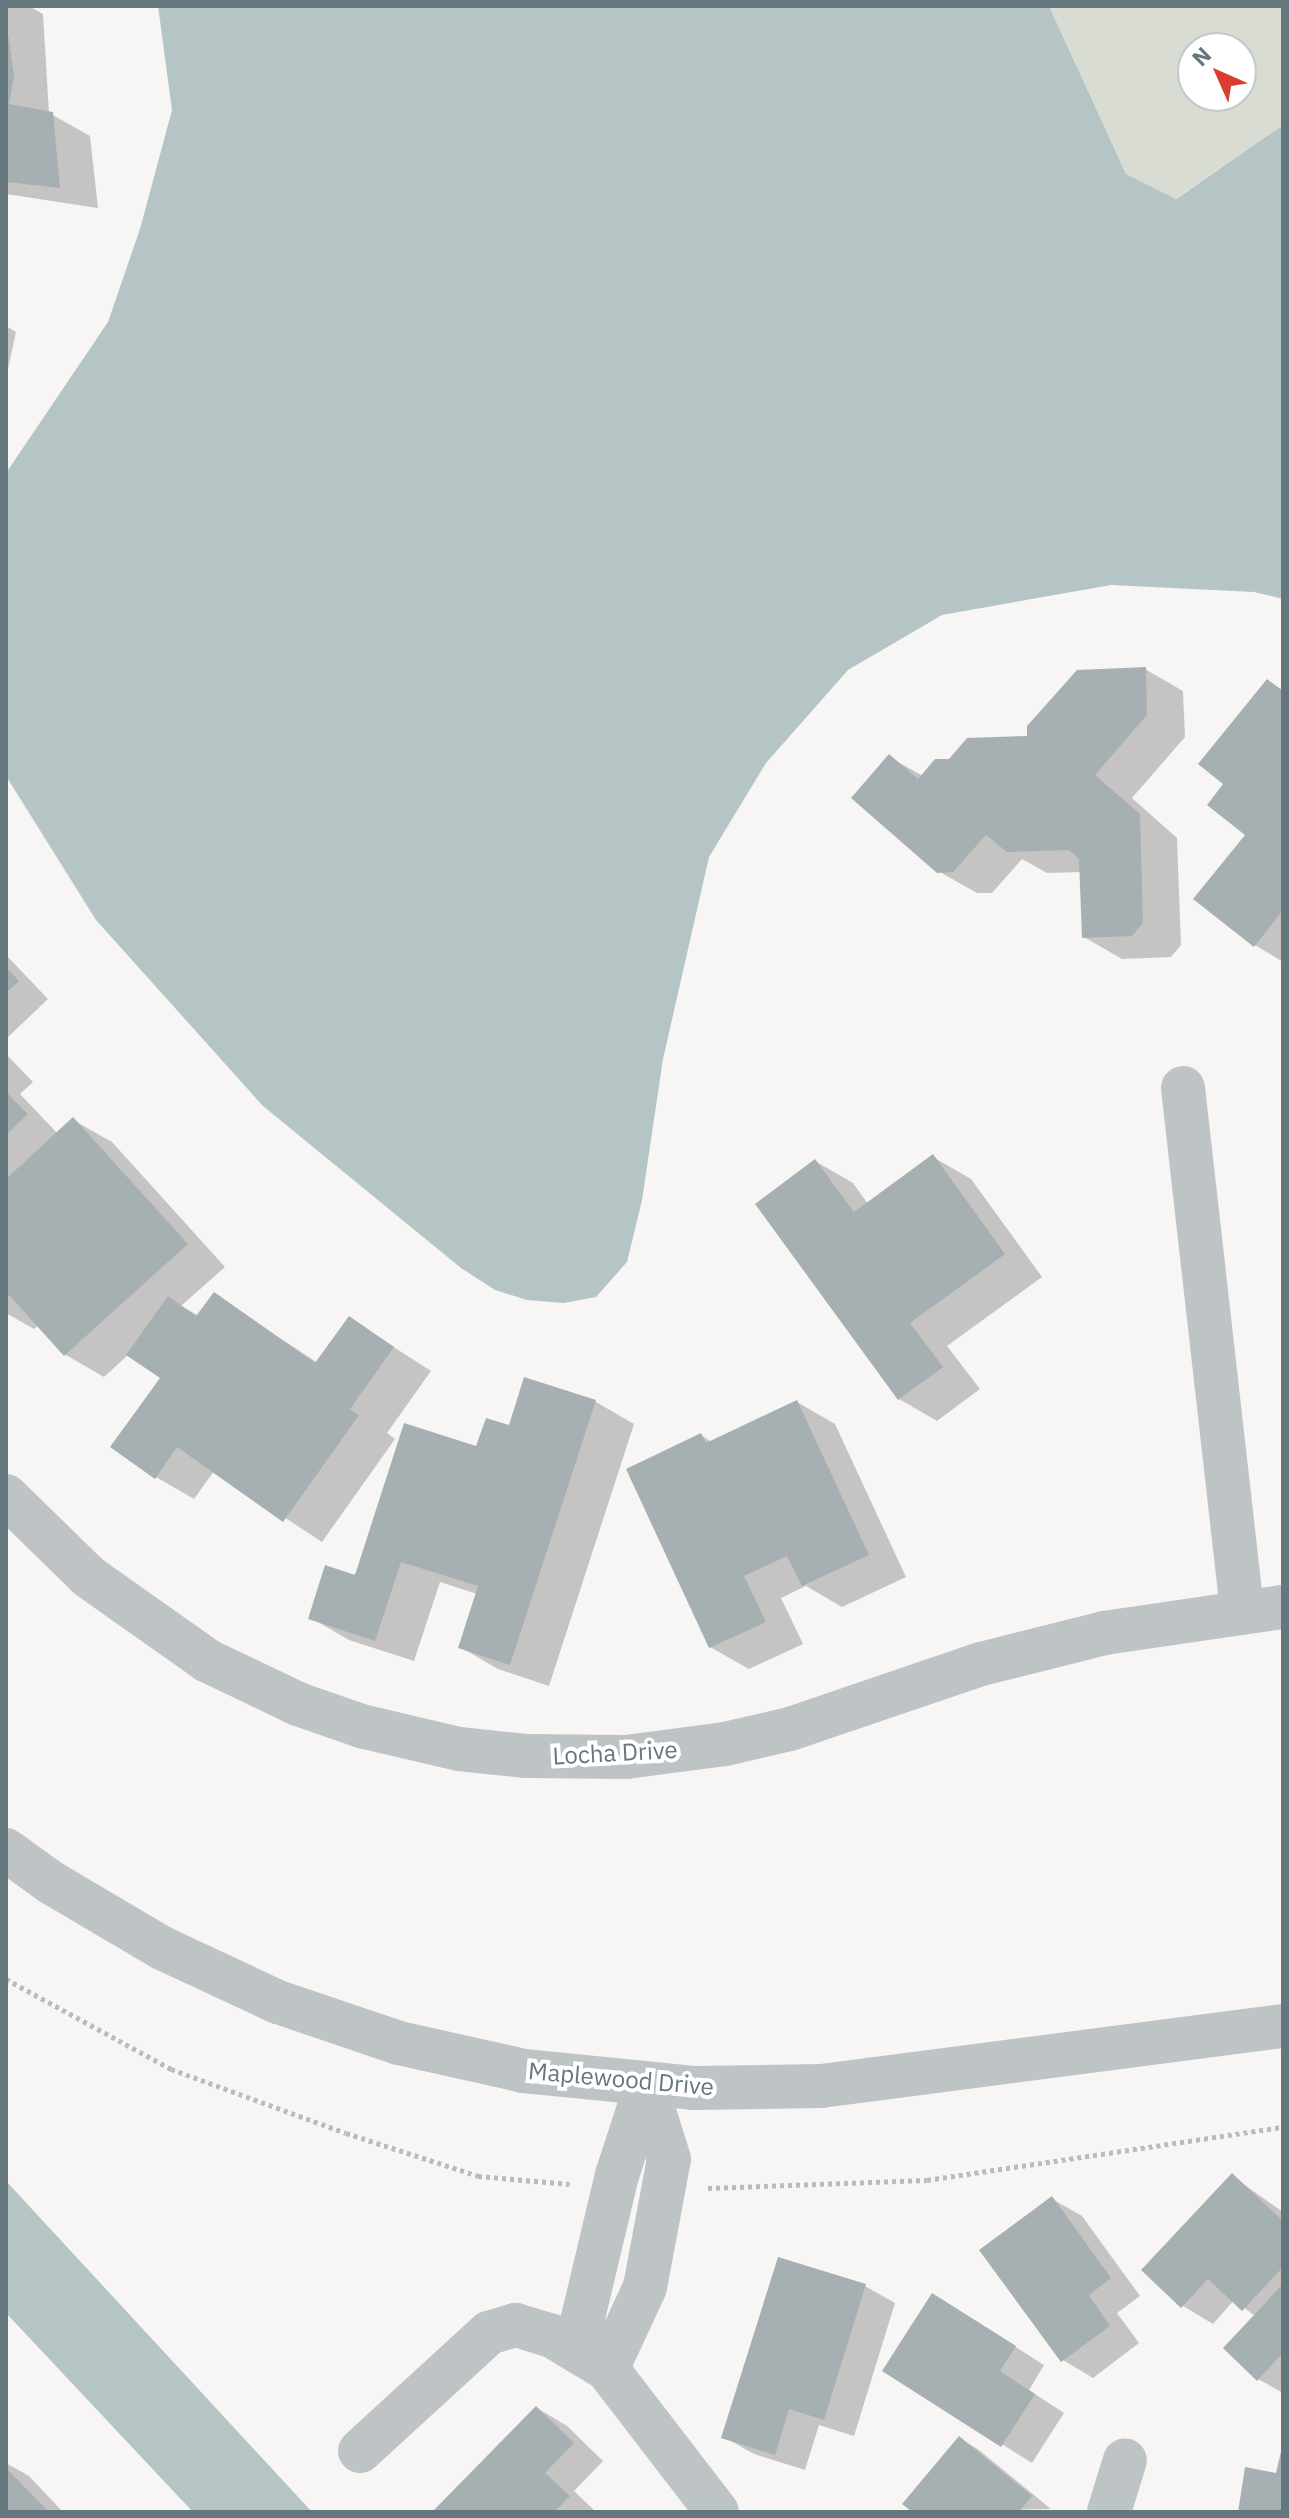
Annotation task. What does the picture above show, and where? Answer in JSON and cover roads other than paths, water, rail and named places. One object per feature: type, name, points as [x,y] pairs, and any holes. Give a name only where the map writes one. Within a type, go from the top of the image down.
[{"type":"street","points":[[1183,1088],[1262,1609]]},
{"type":"street","name":"Locha Drive","points":[[6,1496],[89,1577],[208,1661],[298,1704],[361,1726],[459,1749],[526,1756],[626,1757],[725,1744],[790,1729],[996,1660],[1104,1633],[1262,1609]]},
{"type":"street","name":"Maplewood Drive","points":[[6,1850],[52,1883],[162,1948],[278,2002],[399,2043],[524,2071],[646,2086],[821,2086],[1283,2026]]},
{"type":"street","points":[[646,2086],[617,2175],[582,2322],[607,2369],[717,2512]]},
{"type":"street","points":[[360,2451],[489,2333],[516,2325],[552,2336],[607,2369]]},
{"type":"street","points":[[1109,2512],[1125,2460]]}]
